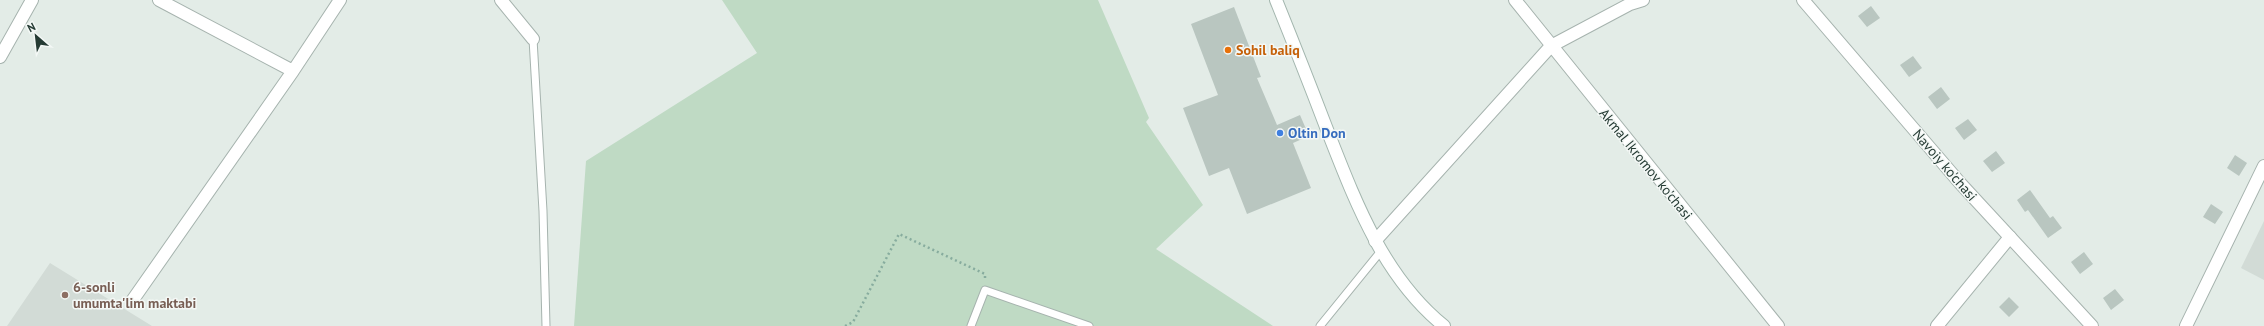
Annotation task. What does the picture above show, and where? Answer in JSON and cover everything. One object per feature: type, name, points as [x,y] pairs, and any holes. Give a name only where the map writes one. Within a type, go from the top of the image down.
[{"type":"street","points":[[0,57],[32,0]]},
{"type":"street","points":[[159,0],[293,71]]},
{"type":"street","points":[[132,301],[293,71],[340,0]]},
{"type":"street","points":[[500,0],[533,39]]},
{"type":"street","points":[[1276,0],[1346,178],[1378,246],[1398,277],[1431,316],[1444,326]]},
{"type":"street","name":"Akmal Ikromov ko'chasi","points":[[1515,0],[1778,326]]},
{"type":"street","points":[[1378,246],[1551,46],[1630,4],[1643,0]]},
{"type":"street","name":"Navoiy ko'chasi","points":[[1803,0],[1960,183],[2092,326]]},
{"type":"street","points":[[2186,326],[2264,166]]},
{"type":"street","points":[[1938,326],[2010,237]]},
{"type":"lane","points":[[533,39],[543,211],[546,326]]},
{"type":"lane","points":[[1320,326],[1378,246]]},
{"type":"lane","points":[[971,326],[985,290],[1089,326]]},
{"type":"path","points":[[845,326],[852,322],[898,234],[985,274],[985,290]]},
{"type":"shaded area","points":[[2264,221],[2264,280],[2241,268]]},
{"type":"shaded area","name":"6-sonli umumta'lim maktabi","points":[[50,263],[152,326],[7,326]]},
{"type":"green space","points":[[722,0],[1098,0],[1149,118],[1146,122],[1203,205],[1156,249],[1273,326],[574,326],[586,161],[757,53]]},
{"type":"building","points":[[1871,6],[1880,18],[1867,27],[1858,16]]},
{"type":"building","points":[[1234,7],[1261,77],[1257,78],[1277,125],[1300,115],[1309,136],[1293,143],[1311,188],[1247,214],[1229,168],[1209,176],[1183,108],[1218,95],[1191,24]]},
{"type":"building","points":[[1913,56],[1922,68],[1909,77],[1900,65]]},
{"type":"building","points":[[1941,87],[1950,99],[1937,109],[1928,97]]},
{"type":"building","points":[[1968,119],[1977,130],[1964,140],[1955,128]]},
{"type":"building","points":[[1996,151],[2005,163],[1992,172],[1983,161]]},
{"type":"building","points":[[2235,155],[2247,163],[2239,176],[2227,168]]},
{"type":"building","points":[[2030,190],[2050,218],[2053,216],[2062,228],[2048,238],[2028,210],[2025,212],[2017,200]]},
{"type":"building","points":[[2211,204],[2223,212],[2215,224],[2203,217]]},
{"type":"building","points":[[2084,252],[2093,264],[2080,274],[2071,262]]},
{"type":"building","points":[[2115,289],[2124,300],[2111,310],[2103,298]]},
{"type":"building","points":[[2009,297],[2019,307],[2009,317],[1999,307]]},
{"type":"place","name":"Sohil baliq","points":[[1228,50]]},
{"type":"place","name":"Oltin Don","points":[[1280,133]]},
{"type":"place","name":"6-sonli umumta'lim maktabi","points":[[65,295]]}]
